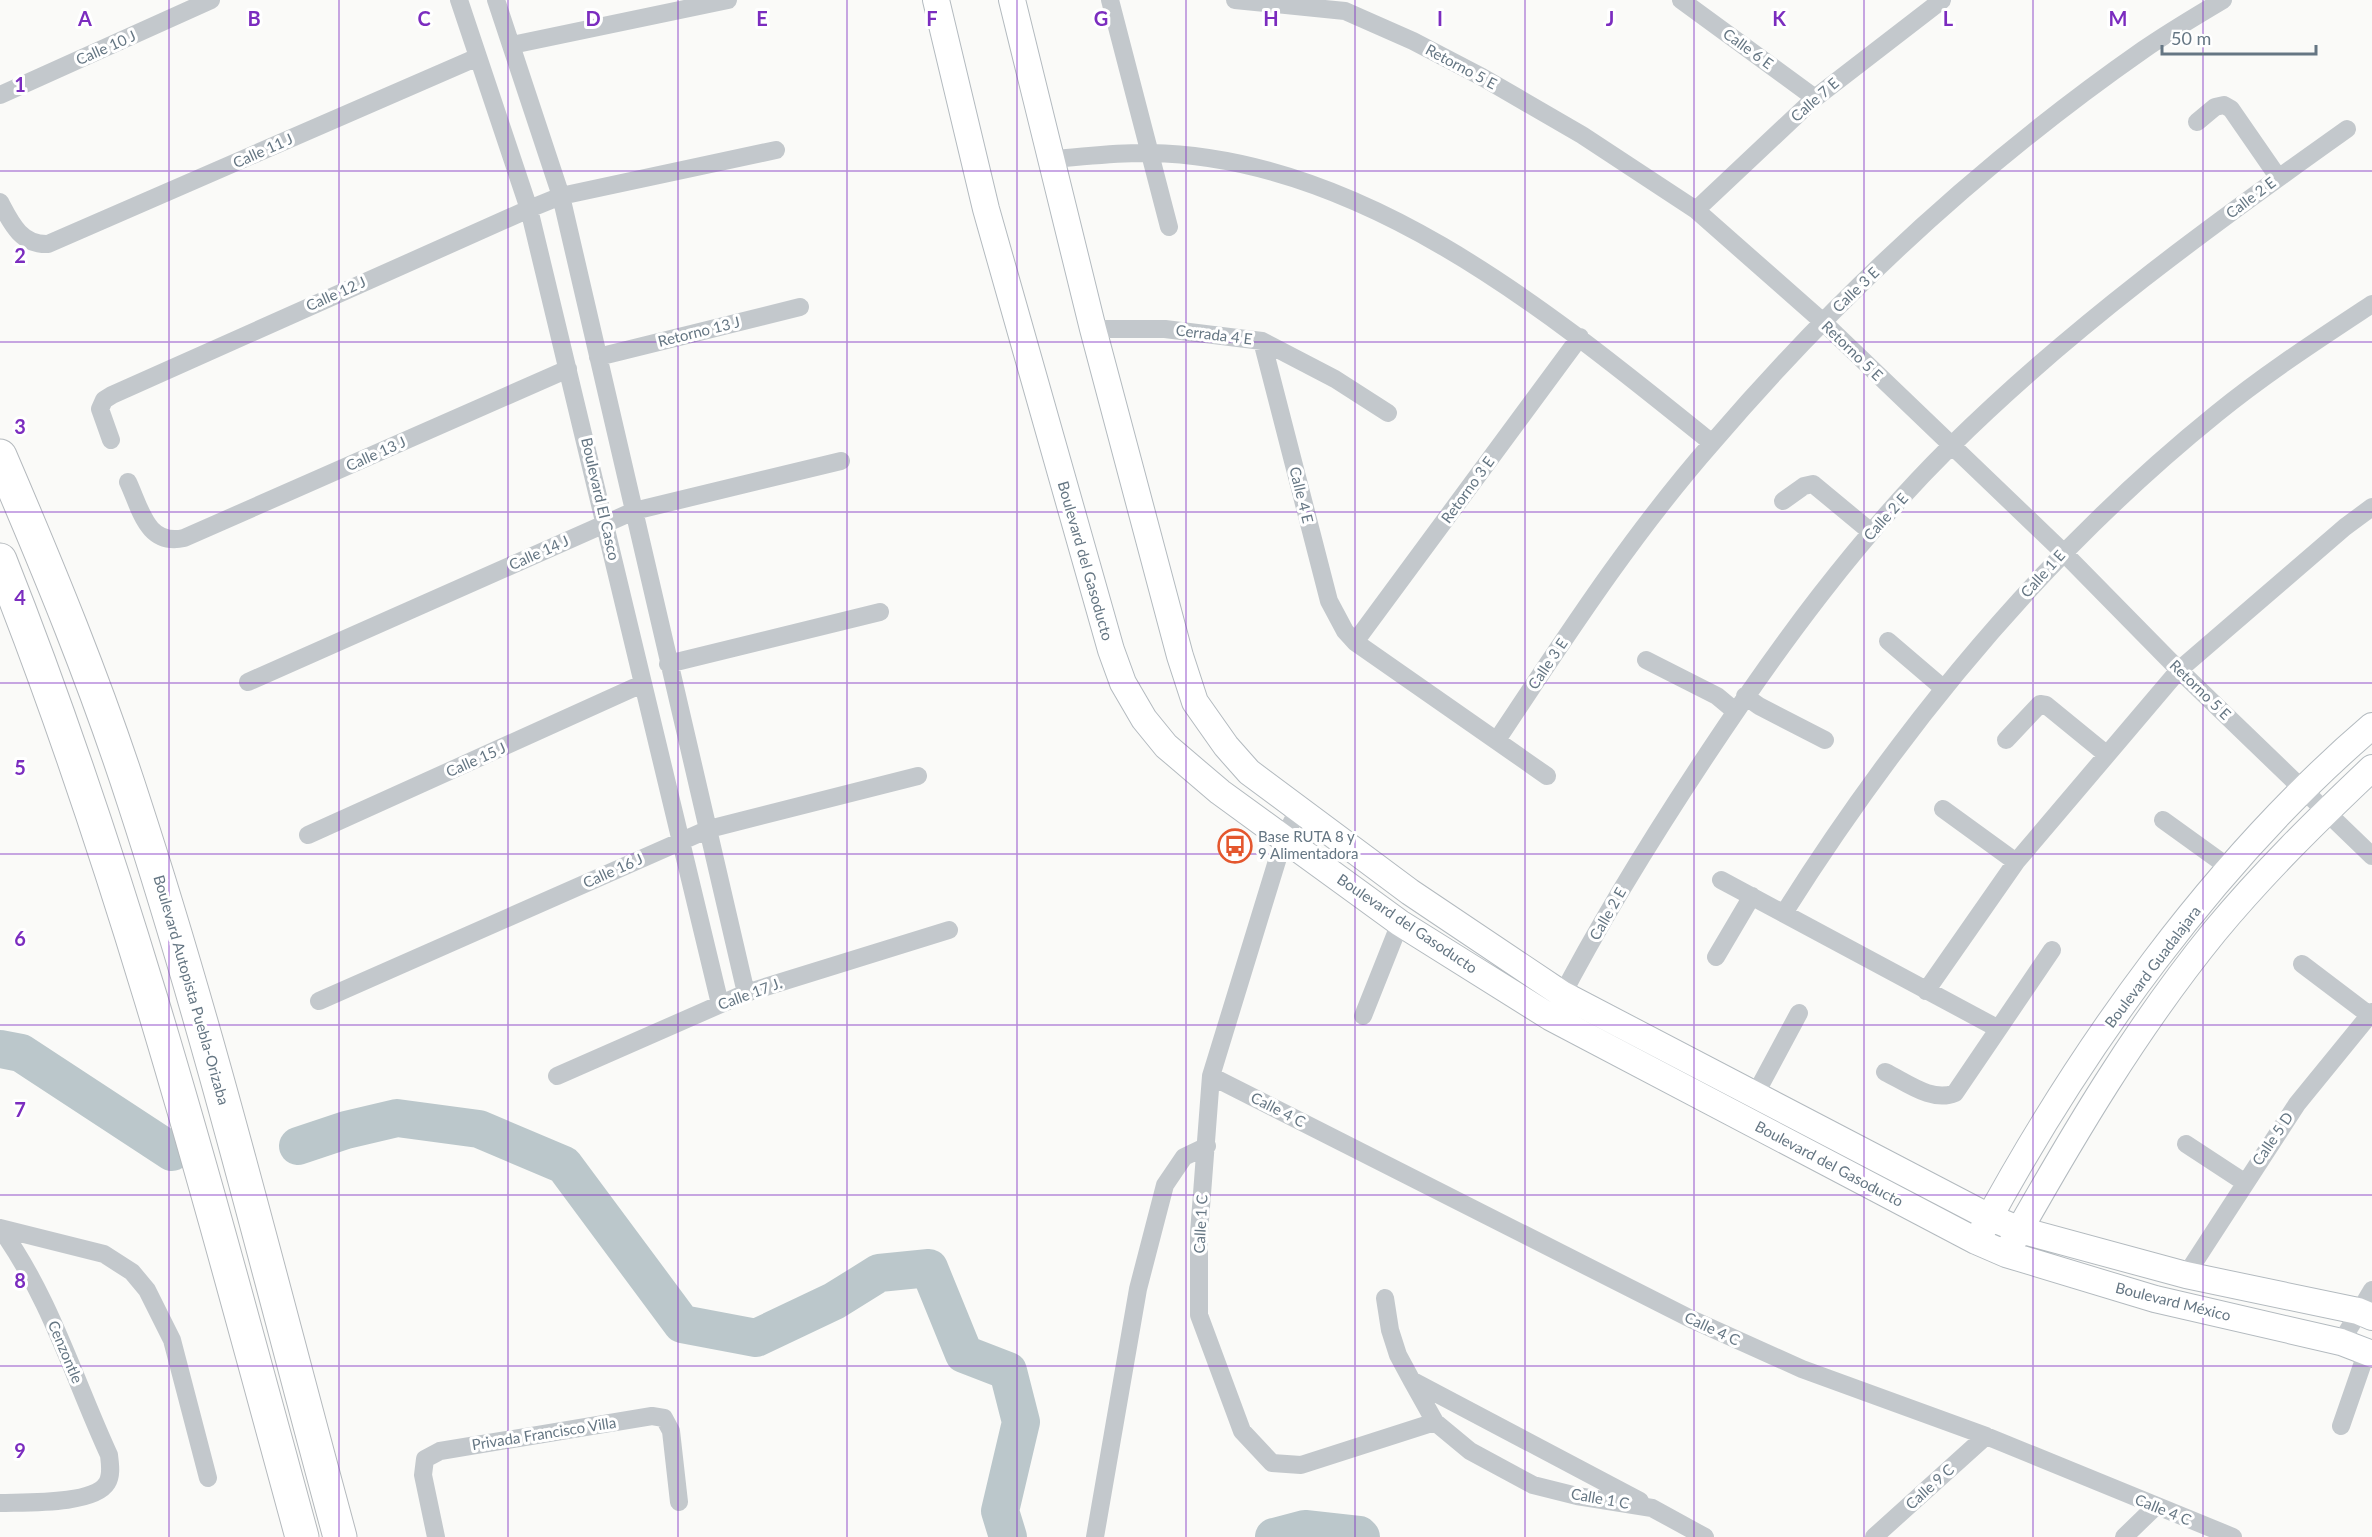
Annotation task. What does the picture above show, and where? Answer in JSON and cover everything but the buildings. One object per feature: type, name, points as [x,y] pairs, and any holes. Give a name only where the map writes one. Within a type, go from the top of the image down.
[{"type":"highway","name":"Boulevard Autopista Puebla-Orizaba","points":[[0,456],[80,649],[158,876],[220,1087],[340,1537]]},
{"type":"highway","points":[[0,560],[69,740],[117,885],[178,1087],[302,1537]]},
{"type":"street","name":"Calle 10 J","points":[[0,95],[212,0]]},
{"type":"street","name":"Boulevard El Casco","points":[[459,0],[529,209],[606,523],[642,684],[683,840],[720,1004]]},
{"type":"street","name":"Boulevard El Casco","points":[[496,0],[561,196],[668,664],[710,829],[746,993]]},
{"type":"street","points":[[512,45],[728,0]]},
{"type":"street","name":"Boulevard del Gasoducto","points":[[936,0],[986,209],[1108,641],[1124,683],[1144,719],[1166,746],[1220,792],[1400,923],[1550,1017],[1976,1241]]},
{"type":"street","name":"Boulevard del Gasoducto","points":[[1012,0],[1093,329],[1180,656],[1195,702],[1226,746],[1249,772],[1298,810],[1410,892],[1562,994],[1989,1217]]},
{"type":"street","points":[[1110,0],[1169,227]]},
{"type":"street","name":"Retorno 5 E","points":[[1235,0],[1345,11],[1413,41],[1482,77],[1582,135],[1696,210],[1823,322],[1950,447],[2063,552],[2179,670],[2372,856]]},
{"type":"street","name":"Calle 6 E","points":[[1682,0],[1815,98]]},
{"type":"street","name":"Calle 3 E","points":[[1497,740],[1595,594],[1712,443],[1823,322],[1938,213],[1996,162],[2145,48],[2223,0]]},
{"type":"street","name":"Calle 7 E","points":[[1696,210],[1815,98],[1932,3]]},
{"type":"street","name":"Calle 11 J","points":[[0,202],[24,238],[35,244],[48,244],[478,57]]},
{"type":"street","points":[[2197,122],[2215,107],[2224,105],[2231,109],[2278,177]]},
{"type":"street","name":"Calle 2 E","points":[[1550,1017],[1647,845],[1740,704],[1871,532],[1950,447],[2103,309],[2278,177],[2347,129]]},
{"type":"street","points":[[561,196],[776,150]]},
{"type":"street","points":[[1050,159],[1150,153],[1228,162],[1290,176],[1352,198],[1519,294],[1580,337],[1712,443]]},
{"type":"street","name":"Calle 12 J","points":[[111,440],[100,409],[104,400],[112,395],[561,196]]},
{"type":"street","name":"Calle 1 E","points":[[1784,912],[1838,827],[1943,688],[2063,552],[2142,477],[2217,413],[2283,364],[2372,304]]},
{"type":"street","name":"Retorno 13 J","points":[[598,357],[800,307]]},
{"type":"street","name":"Cerrada 4 E","points":[[1093,329],[1165,329],[1262,341],[1335,379],[1388,413]]},
{"type":"street","name":"Retorno 3 E","points":[[1355,642],[1580,337]]},
{"type":"street","name":"Calle 4 E","points":[[1262,341],[1329,602],[1340,625],[1355,642]]},
{"type":"street","name":"Calle 13 J","points":[[128,482],[148,526],[157,536],[168,541],[184,538],[568,369]]},
{"type":"street","name":"Calle 14 J","points":[[248,682],[634,511],[841,461]]},
{"type":"street","points":[[1783,501],[1804,486],[1813,484],[1871,532]]},
{"type":"street","points":[[1926,991],[2016,862],[2179,670],[2345,527],[2372,507]]},
{"type":"street","points":[[668,664],[880,612]]},
{"type":"street","points":[[1888,641],[1943,688]]},
{"type":"street","points":[[1355,642],[1547,776]]},
{"type":"street","points":[[1646,660],[1716,696],[1740,704],[1759,706],[1825,740]]},
{"type":"street","name":"Calle 15 J","points":[[308,835],[642,684]]},
{"type":"street","points":[[2006,740],[2040,704],[2046,705],[2106,754]]},
{"type":"street","name":"Boulevard Guadalajara","points":[[1976,1241],[2108,1025],[2146,972],[2231,869],[2303,790],[2372,726]]},
{"type":"street","name":"Boulevard Guadalajara","points":[[2006,1254],[2100,1093],[2168,993],[2215,931],[2261,878],[2372,768]]},
{"type":"street","name":"Calle 16 J","points":[[319,1001],[710,829],[918,776]]},
{"type":"street","points":[[1943,809],[2016,862]]},
{"type":"street","name":"Calle 1 C","points":[[1298,810],[1284,838],[1211,1076],[1199,1233],[1199,1315],[1242,1431],[1272,1463],[1301,1465],[1435,1422]]},
{"type":"street","points":[[2163,820],[2231,869]]},
{"type":"street","points":[[1720,880],[1784,912],[1997,1028]]},
{"type":"street","points":[[1716,957],[1752,896]]},
{"type":"street","points":[[1363,1016],[1400,923]]},
{"type":"street","name":"Calle 17 J.","points":[[557,1076],[746,993],[949,930]]},
{"type":"street","points":[[1885,1072],[1934,1096],[1944,1098],[1954,1093],[2052,950]]},
{"type":"street","points":[[2302,964],[2371,1015]]},
{"type":"street","points":[[1755,1095],[1799,1013]]},
{"type":"street","name":"Calle 5 D","points":[[2186,1275],[2244,1182],[2297,1104],[2371,1015]]},
{"type":"street","name":"Calle 4 C","points":[[1211,1076],[1691,1319],[1802,1369],[1986,1436],[2233,1537]]},
{"type":"street","points":[[2186,1144],[2244,1182]]},
{"type":"street","points":[[1095,1537],[1138,1289],[1165,1185],[1184,1157],[1207,1146]]},
{"type":"street","name":"Boulevard México","points":[[1989,1217],[2020,1230],[2186,1275],[2365,1314]]},
{"type":"street","points":[[0,1228],[104,1254],[132,1272],[147,1290],[172,1340],[208,1478]]},
{"type":"street","name":"Cenzontle","points":[[0,1228],[16,1250],[59,1333],[108,1455],[111,1468],[107,1483],[96,1493],[80,1498],[0,1503]]},
{"type":"street","name":"Boulevard México","points":[[1976,1241],[2064,1274],[2155,1299],[2341,1342],[2369,1353]]},
{"type":"street","points":[[2341,1342],[2365,1314],[2372,1290]]},
{"type":"street","name":"Calle 1 C","points":[[1385,1298],[1395,1347],[1412,1381],[1435,1422],[1470,1451],[1533,1485],[1577,1496],[1652,1508],[1705,1537]]},
{"type":"street","points":[[2341,1426],[2369,1353]]},
{"type":"street","points":[[1412,1381],[1652,1508]]},
{"type":"street","name":"Privada Francisco Villa","points":[[436,1537],[423,1475],[425,1459],[440,1451],[652,1416],[664,1418],[671,1431],[679,1502]]},
{"type":"street","name":"Calle 9 C","points":[[1874,1537],[1986,1436]]},
{"type":"street","points":[[2124,1537],[2155,1507]]},
{"type":"waterway","points":[[0,1049],[21,1053],[172,1152]]},
{"type":"waterway","points":[[298,1146],[346,1130],[397,1118],[479,1129],[564,1165],[682,1324],[756,1338],[834,1301],[879,1273],[929,1268],[964,1354],[1008,1371],[1021,1422],[1000,1511],[1008,1537]]},
{"type":"waterway","points":[[1274,1537],[1305,1529],[1361,1537]]},
{"type":"place","name":"Base RUTA 8 y 9 Alimentadora","points":[[1235,846]]}]
